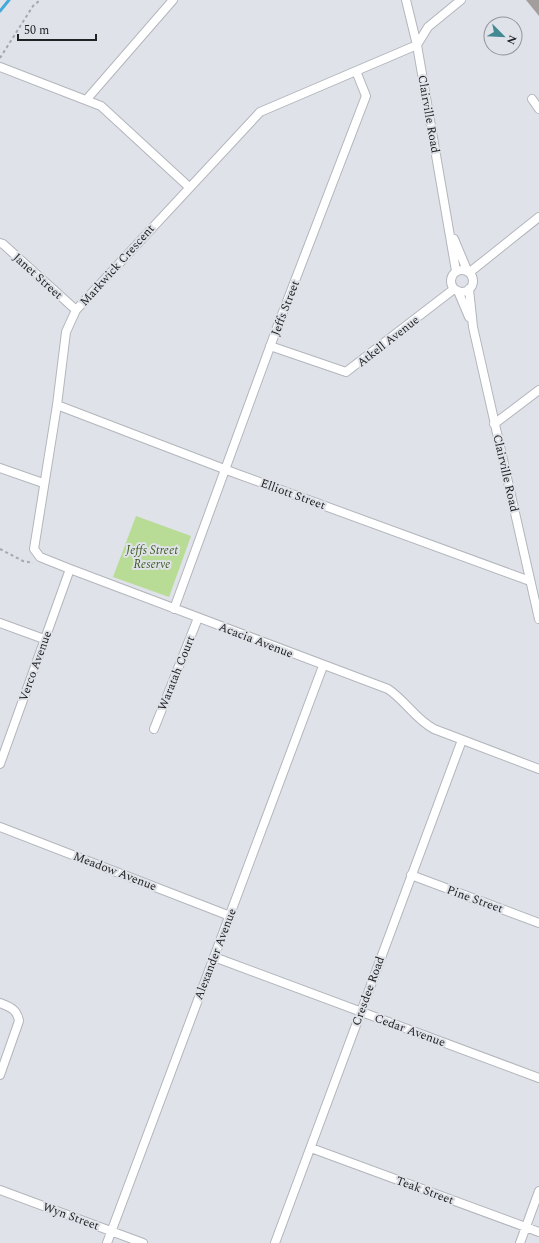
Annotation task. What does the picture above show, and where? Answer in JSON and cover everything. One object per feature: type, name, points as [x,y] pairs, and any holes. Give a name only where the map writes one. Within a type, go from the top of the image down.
[{"type":"street","points":[[87,99],[173,0]]},
{"type":"street","name":"Clairville Road","points":[[406,0],[417,45],[450,229],[456,271]]},
{"type":"street","points":[[356,71],[417,45],[428,27],[461,0]]},
{"type":"street","points":[[0,67],[87,99],[101,106],[188,187]]},
{"type":"street","name":"Markwick Crescent","points":[[40,556],[34,549],[43,483],[57,405],[66,332],[76,310],[188,187],[260,112],[356,71]]},
{"type":"street","name":"Jeffs Street","points":[[174,608],[270,346],[366,96],[356,71]]},
{"type":"street","points":[[532,99],[539,108]]},
{"type":"street","points":[[469,271],[473,283],[469,290],[456,290],[451,282],[451,277],[456,271],[469,271],[539,217]]},
{"type":"street","name":"Clairville Road","points":[[450,229],[469,271]]},
{"type":"street","name":"Janet Street","points":[[0,243],[4,244],[76,310]]},
{"type":"street","name":"Clairville Road","points":[[456,290],[473,327]]},
{"type":"street","name":"Atkell Avenue","points":[[270,346],[346,372],[456,290]]},
{"type":"street","name":"Clairville Road","points":[[469,290],[473,327],[539,619]]},
{"type":"street","points":[[494,424],[539,390]]},
{"type":"street","name":"Elliott Street","points":[[57,405],[225,469],[530,581]]},
{"type":"street","points":[[0,468],[43,483]]},
{"type":"street","name":"Acacia Avenue","points":[[40,556],[323,666],[388,689],[394,693],[423,723],[462,740],[539,769]]},
{"type":"street","name":"Verco Avenue","points":[[0,764],[70,568]]},
{"type":"street","name":"Waratah Court","points":[[154,729],[198,618]]},
{"type":"street","points":[[0,623],[44,640]]},
{"type":"street","name":"Alexander Avenue","points":[[107,1243],[323,666]]},
{"type":"street","name":"Cresdee Road","points":[[276,1243],[360,1012],[462,740]]},
{"type":"street","name":"Meadow Avenue","points":[[0,827],[230,916]]},
{"type":"street","name":"Pine Street","points":[[411,876],[539,922]]},
{"type":"street","name":"Cedar Avenue","points":[[214,957],[539,1078]]},
{"type":"street","points":[[0,1003],[15,1010],[19,1021],[0,1075]]},
{"type":"street","name":"Teak Street","points":[[311,1148],[539,1232]]},
{"type":"street","name":"Wyn Street","points":[[0,1190],[143,1243]]},
{"type":"street","points":[[520,1243],[539,1191]]},
{"type":"path","points":[[0,59],[33,6],[40,0]]},
{"type":"path","points":[[0,549],[23,561],[33,563],[40,556]]},
{"type":"green space","name":"Jeffs Street Reserve","points":[[136,516],[191,536],[169,597],[113,577]]},
{"type":"waterway","points":[[0,11],[9,0]]}]
